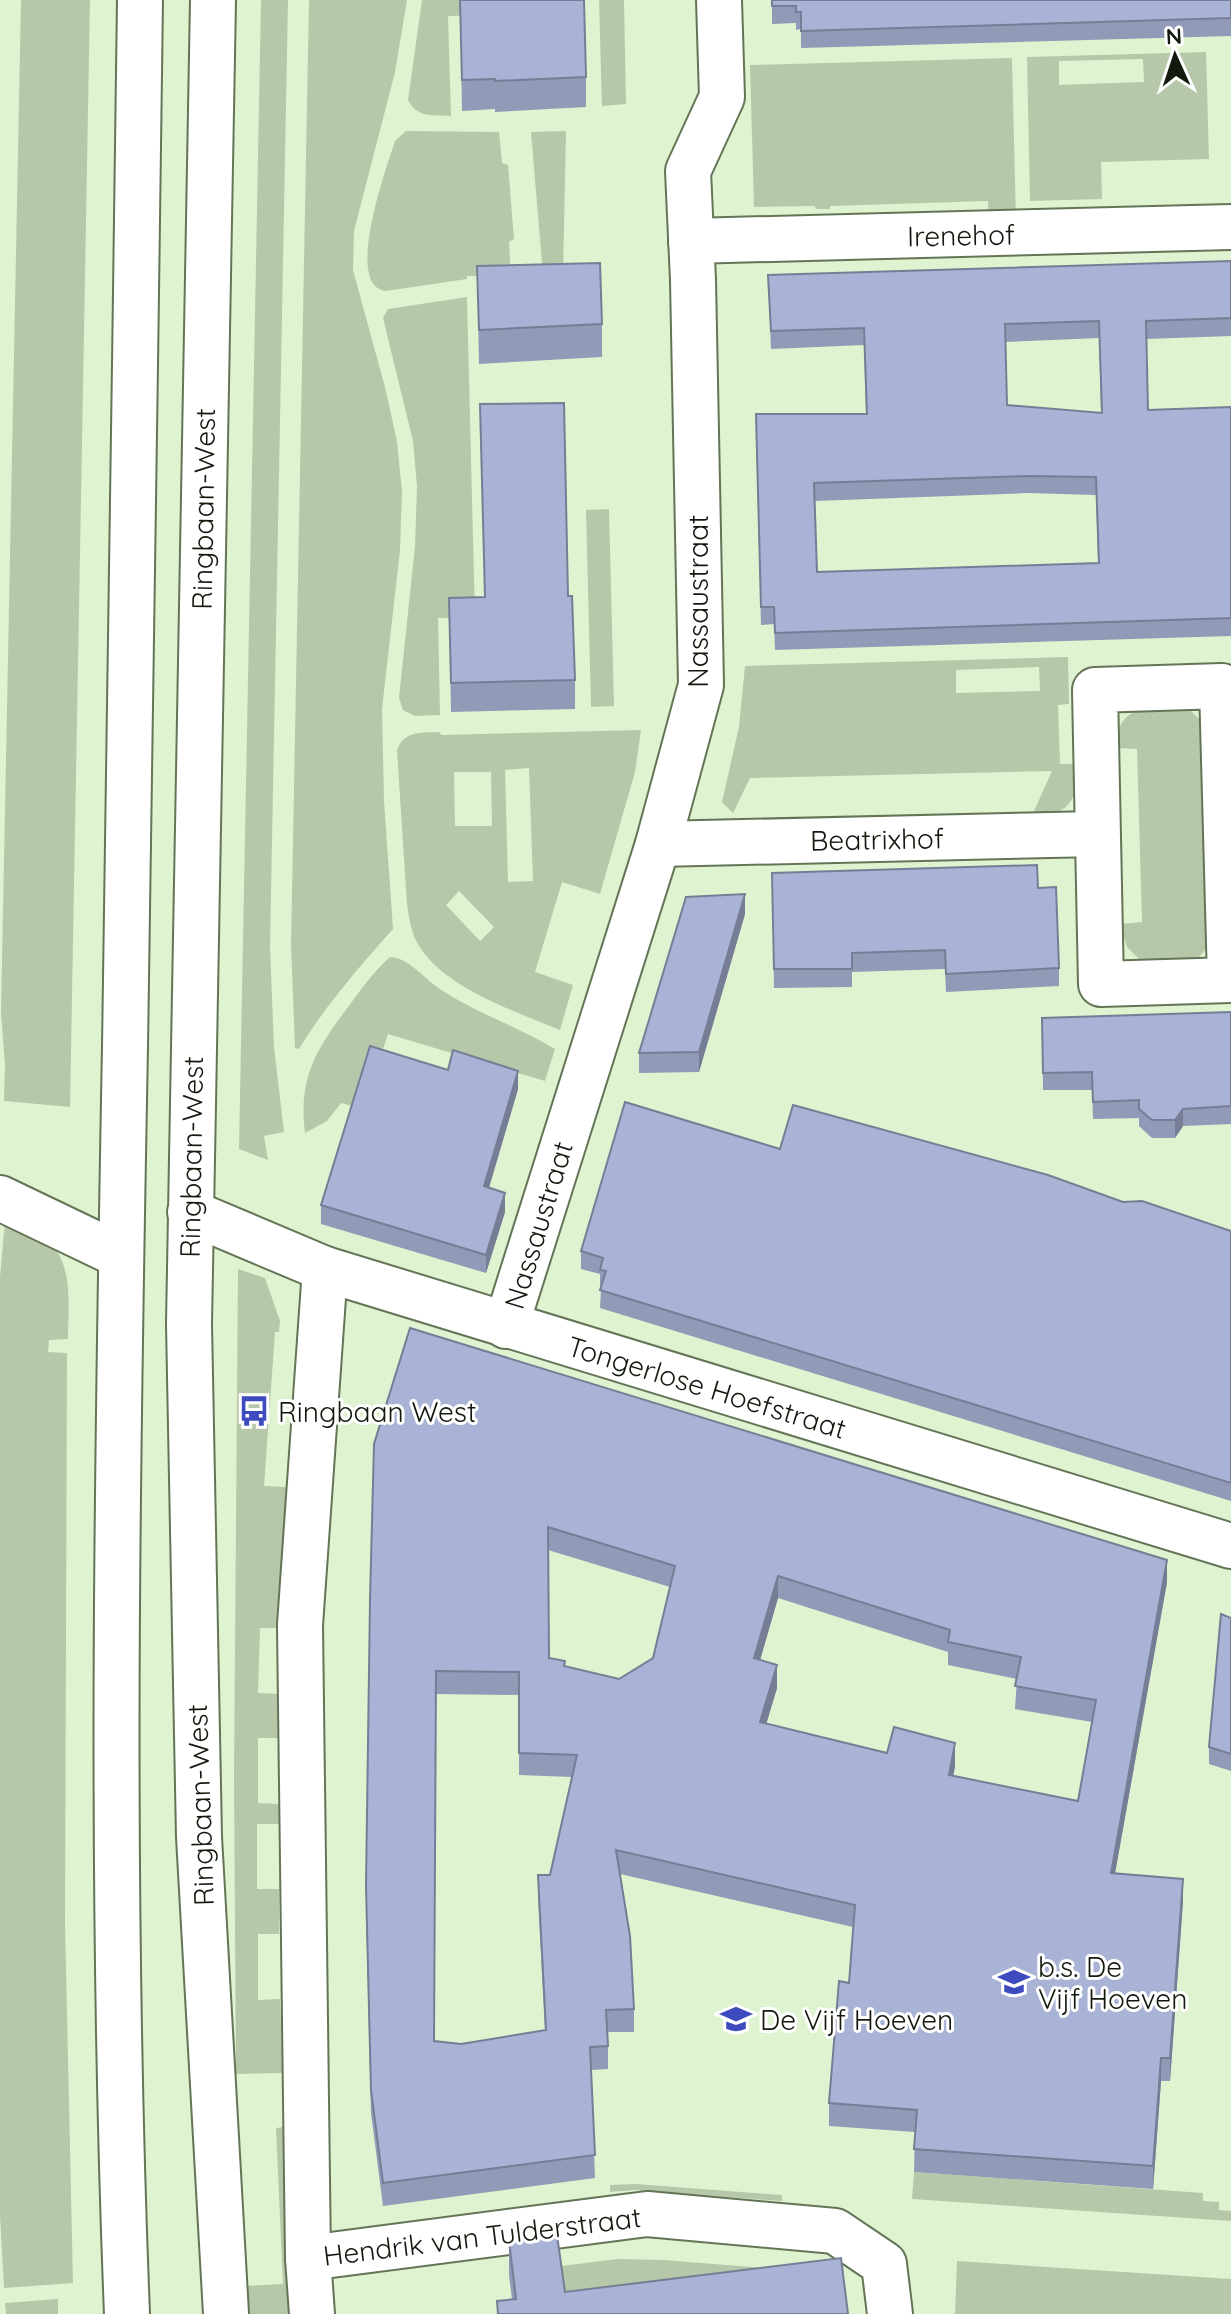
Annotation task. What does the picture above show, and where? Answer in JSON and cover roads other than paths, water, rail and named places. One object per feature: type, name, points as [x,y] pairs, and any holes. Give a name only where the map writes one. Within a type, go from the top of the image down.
[{"type":"street","points":[[127,2314],[119,2114],[118,1656],[140,0]]},
{"type":"street","name":"Ringbaan-West","points":[[213,0],[189,1324],[199,1837],[226,2314]]},
{"type":"street","name":"Nassaustraat","points":[[506,1326],[658,844],[701,685],[688,171],[722,97],[719,0]]},
{"type":"street","name":"Irenehof","points":[[691,241],[1231,227]]},
{"type":"street","points":[[1222,686],[1230,980],[1101,984],[1097,834],[1095,690],[1222,686]]},
{"type":"street","name":"Beatrixhof","points":[[658,844],[1097,834]]},
{"type":"street","points":[[0,1198],[121,1256]]},
{"type":"street","name":"Tongerlose Hoefstraat","points":[[190,1212],[325,1269],[1231,1546]]},
{"type":"street","points":[[312,2314],[308,2258],[300,1625],[325,1269]]},
{"type":"street","name":"Hendrik van Tulderstraat","points":[[308,2258],[647,2214],[835,2231],[884,2264],[890,2314]]},
{"type":"place","name":"Ringbaan West","points":[[254,1411]]},
{"type":"place","name":"b.s. De Vijf Hoeven","points":[[1014,1982]]},
{"type":"place","name":"De Vijf Hoeven","points":[[736,2019]]}]
